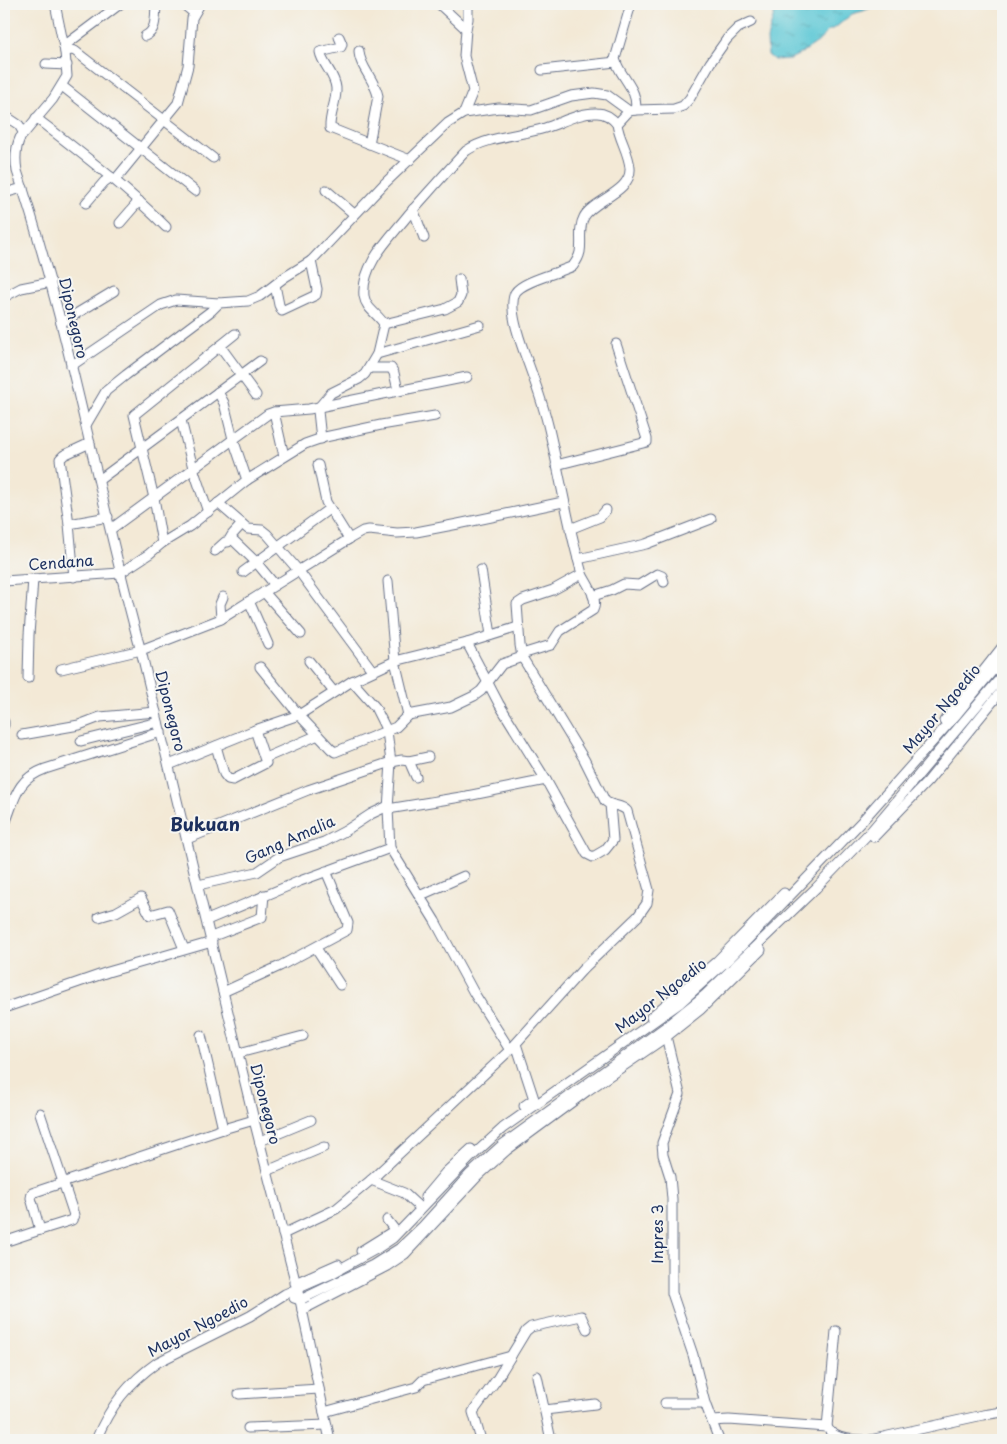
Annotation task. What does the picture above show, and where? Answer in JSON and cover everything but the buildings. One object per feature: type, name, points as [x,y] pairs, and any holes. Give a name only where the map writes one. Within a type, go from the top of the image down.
[{"type":"street","name":"Diponegoro","points":[[55,4],[65,49],[67,76],[53,99],[23,132],[17,144],[15,156],[17,171],[51,282],[120,573],[141,650],[254,1120],[300,1300],[330,1440]]},
{"type":"street","points":[[65,49],[120,4]]},
{"type":"street","points":[[145,36],[153,30],[156,4]]},
{"type":"street","points":[[183,4],[194,13]]},
{"type":"street","points":[[86,203],[104,182],[113,179],[175,108],[182,94],[188,66],[194,13],[200,4]]},
{"type":"street","points":[[439,4],[466,29]]},
{"type":"street","points":[[464,113],[474,92],[464,56],[468,4]]},
{"type":"street","points":[[617,124],[632,110],[636,99],[616,62],[616,55],[627,23],[631,4]]},
{"type":"street","points":[[71,366],[166,303],[176,300],[218,303],[248,301],[260,296],[311,262],[354,214],[448,123],[464,113],[499,108],[531,110],[571,96],[594,93],[607,95],[632,110],[674,109],[683,106],[693,93],[710,63],[727,39],[738,28],[751,22]]},
{"type":"street","points":[[339,37],[342,44],[341,47],[320,52],[329,68],[336,88],[330,126],[333,130],[410,160]]},
{"type":"street","points":[[65,49],[75,51],[213,158]]},
{"type":"street","points":[[359,51],[360,60],[377,89],[378,96],[369,144]]},
{"type":"street","points":[[542,70],[616,62]]},
{"type":"street","points":[[46,64],[67,65]]},
{"type":"street","points":[[62,86],[195,191]]},
{"type":"street","points":[[260,667],[299,715],[335,752],[397,726],[408,715],[446,708],[478,694],[502,664],[550,646],[560,631],[593,610],[596,604],[582,574],[570,529],[548,424],[518,336],[514,317],[514,295],[521,287],[573,266],[580,252],[581,222],[585,214],[614,193],[629,177],[631,171],[629,158],[617,124],[611,117],[604,114],[590,114],[479,144],[466,151],[379,250],[366,278],[364,295],[365,301],[384,324]]},
{"type":"street","points":[[4,115],[19,125],[23,132]]},
{"type":"street","points":[[36,118],[139,200],[166,227]]},
{"type":"street","points":[[4,193],[23,188]]},
{"type":"street","points":[[326,190],[354,214]]},
{"type":"street","points":[[120,223],[139,200]]},
{"type":"street","points":[[413,210],[424,238]]},
{"type":"street","points":[[275,285],[282,312],[316,295],[317,289],[311,262]]},
{"type":"street","points":[[384,324],[444,309],[458,302],[461,295],[459,279]]},
{"type":"street","points":[[4,297],[21,288],[51,282]]},
{"type":"street","points":[[60,322],[114,291]]},
{"type":"street","points":[[86,425],[106,391],[211,311],[218,303]]},
{"type":"street","points":[[321,438],[318,411],[320,406],[331,393],[359,379],[369,368],[377,354],[384,324]]},
{"type":"street","points":[[377,354],[480,325]]},
{"type":"street","points":[[162,543],[154,498],[134,417],[135,413],[236,334]]},
{"type":"street","points":[[556,465],[646,444],[648,441],[616,344]]},
{"type":"street","points":[[220,346],[256,396]]},
{"type":"street","points":[[99,480],[260,361]]},
{"type":"street","points":[[369,368],[391,368],[394,372],[398,390]]},
{"type":"street","points":[[111,529],[154,498],[164,488],[266,415],[274,412],[302,410],[466,376]]},
{"type":"street","points":[[218,392],[224,403],[233,439],[247,480]]},
{"type":"street","points":[[274,412],[284,456]]},
{"type":"street","points":[[120,573],[190,526],[247,480],[305,444],[321,438],[381,425],[435,416]]},
{"type":"street","points":[[181,420],[193,468],[208,512]]},
{"type":"street","points":[[74,577],[61,458],[90,443]]},
{"type":"street","points":[[318,466],[326,502],[349,539]]},
{"type":"street","points":[[61,669],[141,650],[221,619],[363,531],[416,532],[564,502]]},
{"type":"street","points":[[218,503],[248,529],[264,532],[298,570],[372,670]]},
{"type":"street","points":[[242,572],[329,509]]},
{"type":"street","points":[[570,529],[600,517],[606,510]]},
{"type":"street","points":[[69,524],[108,517]]},
{"type":"street","points":[[578,559],[646,544],[711,519]]},
{"type":"street","points":[[215,551],[225,542],[228,542],[242,524]]},
{"type":"street","points":[[231,538],[256,562],[275,585]]},
{"type":"street","points":[[481,570],[490,635]]},
{"type":"street","name":"Cendana","points":[[4,581],[120,573]]},
{"type":"street","points":[[283,1234],[336,1209],[371,1180],[513,1047],[583,969],[638,916],[647,902],[646,875],[629,814],[622,807],[605,801],[584,759],[522,656],[518,627],[518,603],[550,591],[582,574]]},
{"type":"street","points":[[593,596],[624,584],[639,585],[658,574],[662,576],[664,582]]},
{"type":"street","points":[[28,678],[33,580]]},
{"type":"street","points":[[388,581],[395,661],[408,715]]},
{"type":"street","points":[[264,592],[301,634]]},
{"type":"street","points":[[221,619],[220,604],[223,597]]},
{"type":"street","points":[[249,601],[268,644]]},
{"type":"street","points":[[169,765],[255,730],[299,715],[372,670],[395,661],[467,643],[518,627]]},
{"type":"street","points":[[467,643],[488,683],[546,780],[587,854],[591,856],[598,855],[605,850],[612,840],[610,804]]},
{"type":"street","points":[[400,1248],[391,1227],[417,1205],[442,1176],[532,1093],[652,1016],[716,962],[873,803],[922,748],[1003,646]]},
{"type":"street","name":"Mayor Ngoedio","points":[[96,1440],[113,1406],[133,1382],[158,1362],[250,1316],[296,1286],[338,1271],[378,1248],[391,1227],[503,1128],[680,1003],[723,964],[862,822],[957,714],[1003,658]]},
{"type":"street","points":[[309,661],[334,692]]},
{"type":"street","name":"Mayor Ngoedio","points":[[300,1300],[357,1273],[400,1248],[423,1226],[470,1174],[502,1145],[664,1028],[705,995],[872,830],[1003,675]]},
{"type":"street","points":[[352,681],[375,707],[387,731],[390,762],[388,808],[390,848],[474,993],[513,1047],[532,1093]]},
{"type":"street","points":[[302,1310],[387,1266],[405,1254],[477,1176],[507,1150],[587,1091],[666,1037],[700,1010],[928,781],[1003,689]]},
{"type":"street","points":[[22,735],[79,725],[100,717],[156,712]]},
{"type":"street","points":[[81,741],[158,722]]},
{"type":"street","points":[[216,746],[224,774],[231,780],[264,764],[265,758],[255,730]]},
{"type":"street","points":[[4,826],[21,784],[28,777],[45,769],[161,732]]},
{"type":"street","points":[[265,758],[318,735]]},
{"type":"street","points":[[187,840],[308,790],[390,762],[428,757]]},
{"type":"street","points":[[409,761],[416,777]]},
{"type":"street","name":"Gang Amalia","points":[[198,885],[257,872],[279,857],[324,842],[345,832],[370,814],[388,808],[467,796],[546,780]]},
{"type":"street","points":[[207,920],[264,895],[390,848]]},
{"type":"street","points":[[223,992],[316,948],[345,932],[349,925],[326,871]]},
{"type":"street","points":[[419,896],[464,876]]},
{"type":"street","points":[[4,1008],[212,939],[262,917],[264,895]]},
{"type":"street","points":[[99,917],[116,912],[141,898],[150,915],[168,910],[184,949]]},
{"type":"street","points":[[316,948],[340,985]]},
{"type":"street","name":"Inpres 3","points":[[664,1028],[680,1094],[663,1137],[662,1149],[670,1177],[672,1199],[672,1293],[693,1355],[705,1403],[718,1440]]},
{"type":"street","points":[[201,1035],[223,1128]]},
{"type":"street","points":[[239,1053],[303,1036]]},
{"type":"street","points":[[4,1242],[73,1219],[74,1213],[40,1113]]},
{"type":"street","points":[[40,1230],[30,1195],[32,1193],[223,1128],[254,1120]]},
{"type":"street","points":[[260,1141],[311,1120]]},
{"type":"street","points":[[267,1171],[324,1147]]},
{"type":"street","points":[[371,1180],[398,1190],[417,1205]]},
{"type":"street","points":[[285,1294],[300,1300]]},
{"type":"street","points":[[481,1440],[474,1412],[524,1334],[531,1327],[581,1316],[587,1329]]},
{"type":"street","points":[[836,1331],[827,1427],[830,1432],[837,1436],[862,1440]]},
{"type":"street","points":[[324,1412],[416,1387],[423,1380],[510,1356]]},
{"type":"street","points":[[537,1376],[551,1440]]},
{"type":"street","points":[[239,1394],[319,1389]]},
{"type":"street","points":[[665,1403],[705,1403]]},
{"type":"street","points":[[544,1410],[595,1404]]},
{"type":"street","points":[[870,1440],[974,1416],[1003,1412]]},
{"type":"street","points":[[712,1422],[729,1420],[827,1427]]},
{"type":"street","points":[[248,1428],[327,1425]]},
{"type":"water","points":[[777,4],[880,4],[852,14],[800,54],[790,59],[774,60],[768,55],[767,39]]},
{"type":"district","name":"Bukuan","points":[[205,825]]}]
